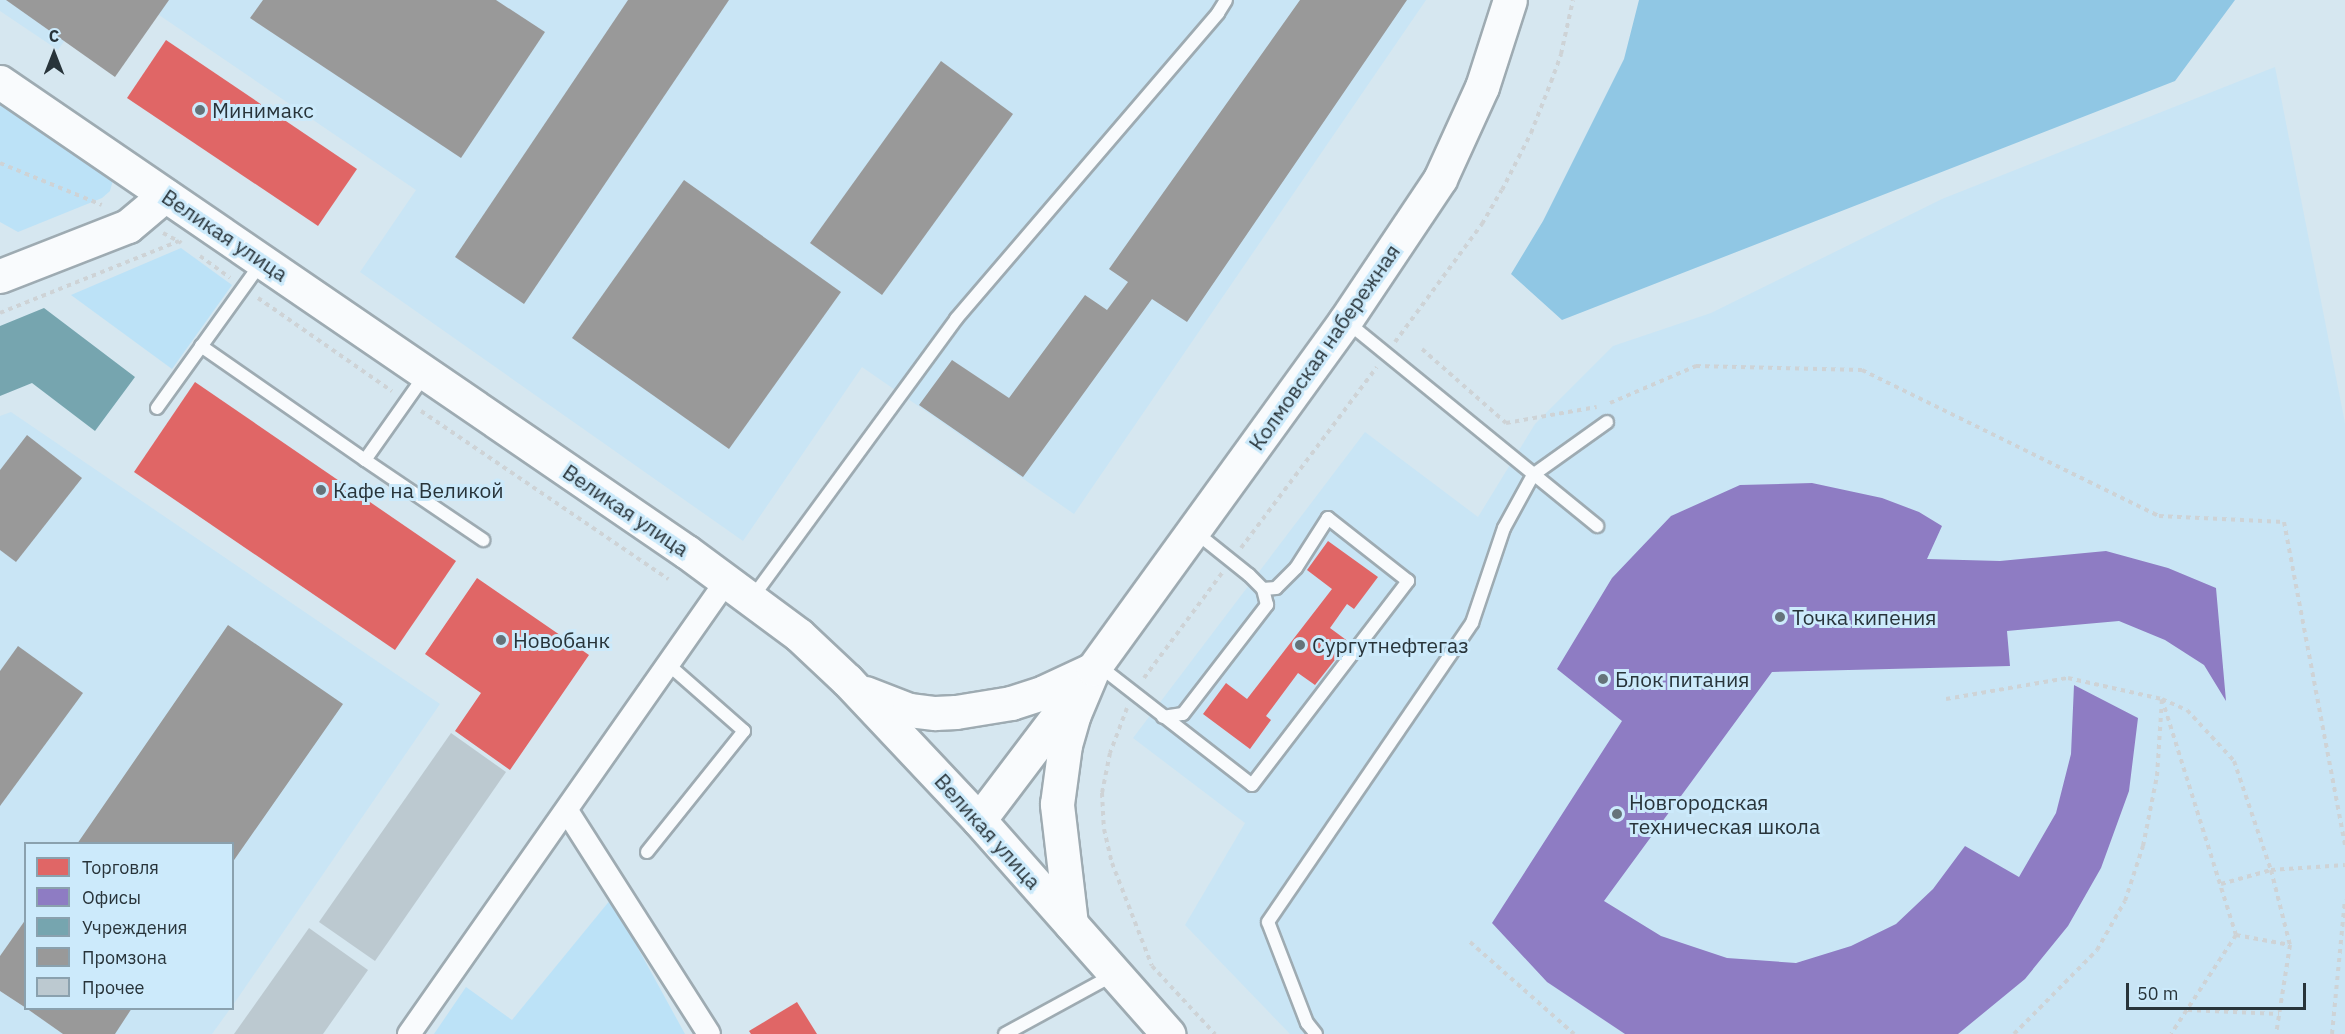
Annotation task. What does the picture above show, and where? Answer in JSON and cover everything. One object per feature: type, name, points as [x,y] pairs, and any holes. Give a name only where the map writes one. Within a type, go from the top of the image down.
[{"type":"main road","name":"Колмовская набережная","points":[[1094,666],[1345,321],[1440,179],[1479,95],[1510,0]]},
{"type":"main road","name":"Великая улица","points":[[0,82],[739,589],[799,635],[847,680],[979,820],[1168,1034]]},
{"type":"main road","points":[[0,276],[128,226],[165,195]]},
{"type":"main road","points":[[847,680],[883,702],[909,710],[935,713],[1011,703],[1044,692],[1094,666]]},
{"type":"main road","points":[[979,820],[1094,666]]},
{"type":"main road","points":[[1071,924],[1057,804],[1065,745],[1074,714],[1094,666]]},
{"type":"street","points":[[409,1034],[669,665],[739,589]]},
{"type":"street","points":[[567,810],[708,1034]]},
{"type":"lane","points":[[739,589],[956,319],[1218,13],[1226,0]]},
{"type":"lane","points":[[157,408],[262,261]]},
{"type":"lane","points":[[1345,321],[1597,526]]},
{"type":"lane","points":[[201,346],[483,540]]},
{"type":"lane","points":[[365,460],[426,374]]},
{"type":"lane","points":[[1316,1034],[1307,1023],[1268,922],[1472,623],[1504,528],[1533,475],[1607,422]]},
{"type":"lane","points":[[1094,666],[1252,785],[1408,581],[1328,518],[1296,567],[1276,588],[1263,589]]},
{"type":"lane","points":[[1163,717],[1184,714],[1267,604],[1263,589],[1249,575],[1193,530]]},
{"type":"lane","points":[[647,852],[744,731],[669,665]]},
{"type":"lane","points":[[1005,1034],[1116,974]]},
{"type":"path","points":[[1215,1034],[1152,966],[1112,863],[1104,829],[1102,793],[1110,753],[1132,695],[1482,224],[1531,133],[1554,72],[1573,0]]},
{"type":"path","points":[[0,163],[136,219],[188,248]]},
{"type":"path","points":[[0,313],[179,241]]},
{"type":"path","points":[[198,254],[406,401],[668,579]]},
{"type":"path","points":[[1422,349],[1506,423],[1606,405],[1696,366],[1862,370],[2159,516],[2284,522],[2345,846]]},
{"type":"path","points":[[1946,699],[2068,678],[2162,699],[2187,710],[2234,761],[2271,870],[2290,945],[2277,1032]]},
{"type":"path","points":[[2162,699],[2235,935],[2171,1034]]},
{"type":"path","points":[[2014,1034],[2097,950],[2125,901],[2143,846],[2157,776],[2162,699]]},
{"type":"path","points":[[2221,884],[2271,870],[2345,865]]},
{"type":"path","points":[[2332,1034],[2345,900]]},
{"type":"path","points":[[2235,935],[2290,945]]},
{"type":"path","points":[[1470,942],[1574,1034]]},
{"type":"path","points":[[2187,1010],[2280,1014]]},
{"type":"shaded area","points":[[0,0],[93,0],[58,50],[0,11]]},
{"type":"shaded area","points":[[137,0],[1426,0],[1074,514],[862,367],[743,541],[360,272],[416,190]]},
{"type":"shaded area","points":[[1639,0],[2235,0],[2175,81],[1562,320],[1511,274],[1543,221],[1624,59]]},
{"type":"shaded area","points":[[2275,67],[2345,423],[2345,1034],[1290,1034],[1185,925],[1245,823],[1133,738],[1365,432],[1478,517],[1535,424],[1613,346],[1711,313],[1942,199]]},
{"type":"shaded area","points":[[0,94],[106,168],[113,180],[110,191],[102,198],[18,232],[0,222]]},
{"type":"shaded area","points":[[181,248],[232,285],[172,369],[71,295]]},
{"type":"shaded area","points":[[11,412],[440,704],[234,1004],[234,842],[24,842],[24,1010],[229,1010],[212,1034],[0,1034],[0,416]]},
{"type":"shaded area","points":[[611,899],[685,1034],[434,1034],[466,987],[512,1020]]},
{"type":"building: Торговля","points":[[166,40],[357,169],[318,226],[127,98]]},
{"type":"building: Торговля","points":[[195,382],[456,561],[395,650],[134,472]]},
{"type":"building: Торговля","points":[[1328,541],[1378,577],[1354,609],[1347,604],[1330,628],[1349,642],[1315,685],[1298,673],[1266,716],[1271,720],[1250,749],[1203,714],[1226,683],[1247,699],[1332,589],[1307,570]]},
{"type":"building: Торговля","points":[[477,578],[589,655],[510,770],[455,731],[481,693],[425,654]]},
{"type":"building: Торговля","points":[[797,1002],[817,1034],[751,1034],[749,1031]]},
{"type":"building: Офисы","points":[[1812,483],[1882,498],[1919,512],[1942,526],[1927,559],[2000,561],[2106,551],[2168,568],[2216,588],[2226,701],[2204,665],[2165,640],[2119,621],[2007,631],[2010,666],[1772,672],[1604,901],[1661,936],[1727,958],[1796,963],[1851,946],[1896,924],[1933,889],[1965,846],[2019,877],[2056,813],[2071,754],[2074,685],[2138,718],[2129,791],[2101,868],[2068,926],[2025,979],[1958,1034],[1625,1034],[1547,982],[1492,923],[1622,721],[1557,669],[1612,578],[1671,516],[1740,485]]},
{"type":"building: Учреждения","points":[[44,308],[135,377],[95,431],[32,383],[0,396],[0,326]]},
{"type":"building: Промзона","points":[[6,0],[169,0],[115,77]]},
{"type":"building: Промзона","points":[[263,0],[496,0],[545,32],[461,158],[250,18]]},
{"type":"building: Промзона","points":[[628,0],[729,0],[524,304],[455,257]]},
{"type":"building: Промзона","points":[[1300,0],[1407,0],[1187,322],[1152,299],[1023,477],[919,405],[952,360],[1009,398],[1085,295],[1107,310],[1128,282],[1109,269]]},
{"type":"building: Промзона","points":[[941,61],[1013,114],[882,295],[810,243]]},
{"type":"building: Промзона","points":[[684,180],[841,292],[729,449],[572,338]]},
{"type":"building: Промзона","points":[[27,435],[82,478],[16,562],[0,550],[0,470]]},
{"type":"building: Промзона","points":[[228,625],[343,704],[234,860],[234,842],[78,842]]},
{"type":"building: Промзона","points":[[18,646],[83,693],[0,806],[0,671]]},
{"type":"building: Промзона","points":[[24,922],[24,1007],[0,991],[0,956]]},
{"type":"building: Промзона","points":[[29,1010],[131,1010],[115,1034],[63,1034]]},
{"type":"building: Прочее","points":[[451,733],[506,772],[375,961],[319,922]]},
{"type":"building: Прочее","points":[[309,928],[368,970],[323,1034],[234,1034]]},
{"type":"place","name":"Минимакс","points":[[200,110]]},
{"type":"place","name":"Кафе на Великой","points":[[321,490]]},
{"type":"place","name":"Точка кипения","points":[[1780,617]]},
{"type":"place","name":"Новобанк","points":[[501,640]]},
{"type":"place","name":"Сургутнефтегаз","points":[[1300,645]]},
{"type":"place","name":"Блок питания","points":[[1603,679]]},
{"type":"place","name":"Новгородская техническая школа","points":[[1617,814]]}]
